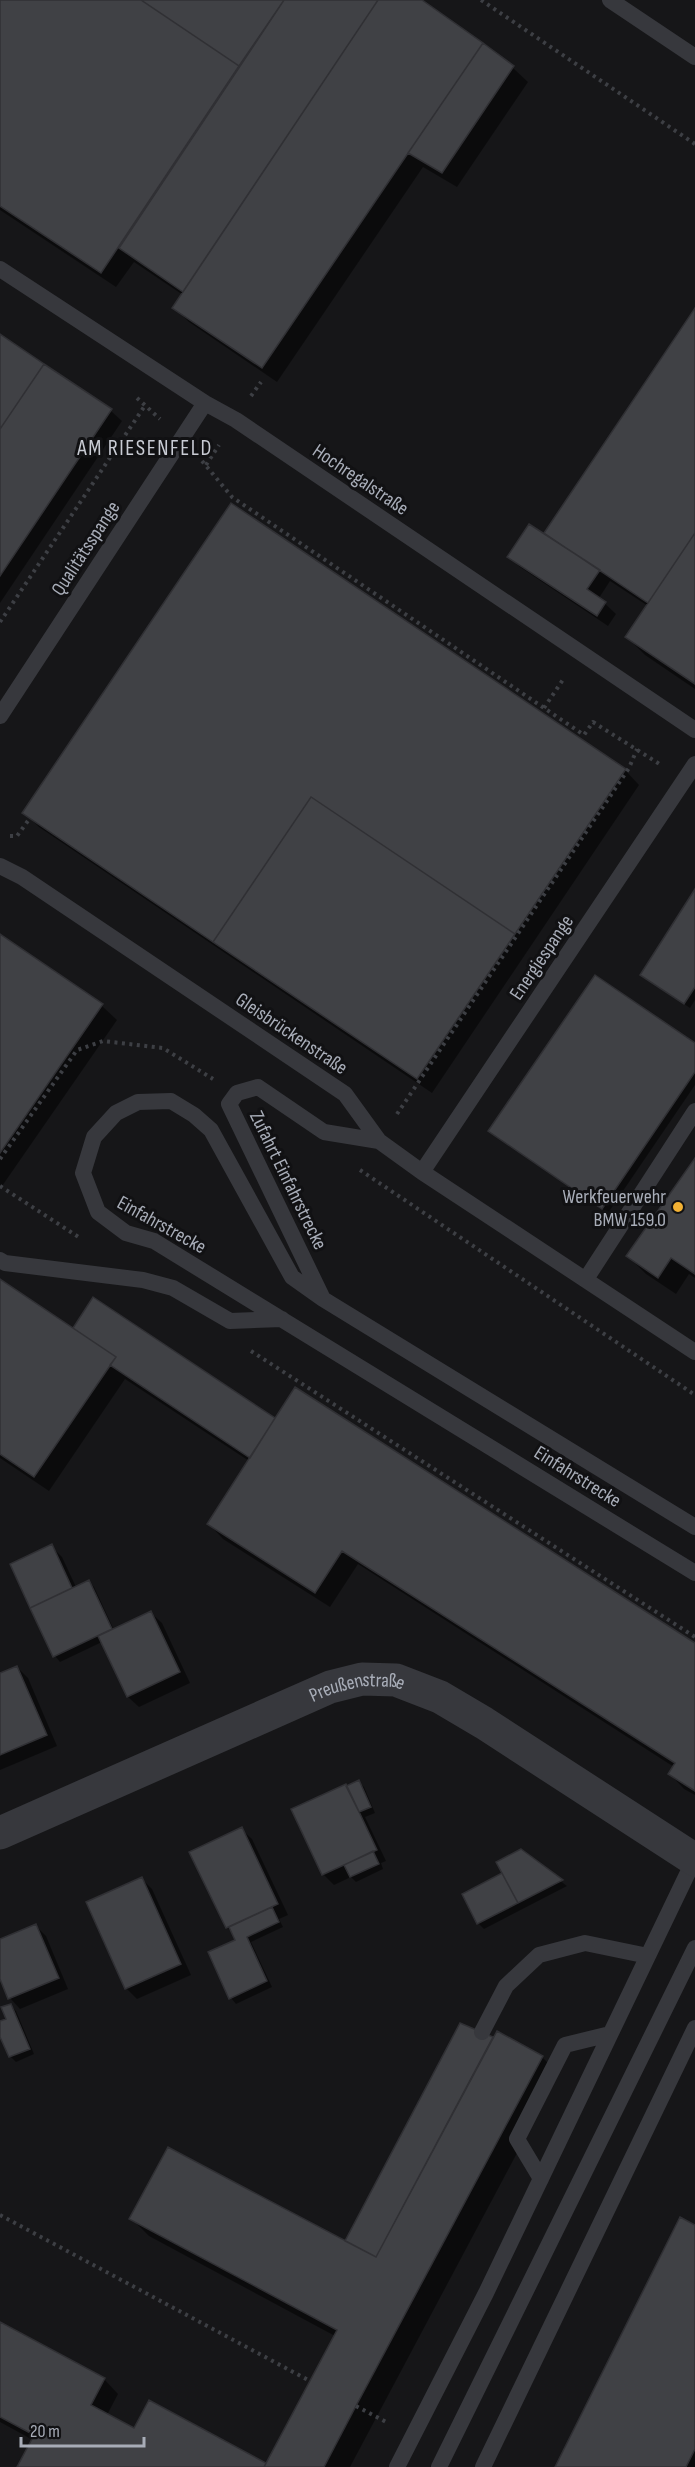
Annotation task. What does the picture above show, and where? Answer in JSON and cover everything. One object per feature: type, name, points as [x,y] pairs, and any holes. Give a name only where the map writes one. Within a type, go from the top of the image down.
[{"type":"street","name":"Preußenstraße","points":[[0,1833],[330,1687],[362,1678],[396,1680],[440,1697],[484,1723],[694,1860]]},
{"type":"lane","points":[[610,0],[695,57]]},
{"type":"lane","name":"Hochregalstraße","points":[[0,269],[205,403],[236,420],[695,730]]},
{"type":"lane","name":"Qualitätsspange","points":[[0,716],[205,403]]},
{"type":"lane","name":"Energiespange","points":[[422,1172],[695,764]]},
{"type":"lane","name":"Gleisbrückenstraße","points":[[0,866],[22,877],[345,1094],[379,1141],[422,1172],[695,1352]]},
{"type":"lane","name":"Zufahrt Einfahrstrecke","points":[[323,1299],[229,1104],[237,1093],[258,1087],[324,1132],[379,1141]]},
{"type":"lane","name":"Einfahrstrecke","points":[[695,1527],[323,1299],[292,1277],[211,1130],[194,1115],[171,1101],[138,1102],[116,1113],[94,1137],[83,1173],[98,1212],[126,1233],[154,1241],[695,1573]]},
{"type":"lane","points":[[586,1279],[695,1111]]},
{"type":"lane","points":[[0,1260],[5,1263],[143,1280],[201,1303],[230,1321],[282,1319]]},
{"type":"lane","points":[[397,2467],[486,2293],[694,1860]]},
{"type":"lane","points":[[482,2032],[506,1986],[539,1955],[585,1943],[648,1956]]},
{"type":"lane","points":[[439,2467],[695,1948]]},
{"type":"lane","points":[[483,2467],[695,2028]]},
{"type":"lane","points":[[541,2179],[517,2139],[566,2045],[610,2034]]},
{"type":"path","points":[[481,0],[488,2],[695,144]]},
{"type":"path","points":[[136,397],[146,404],[206,465],[232,497],[584,735],[593,722],[684,780]]},
{"type":"path","points":[[0,622],[146,404]]},
{"type":"path","points":[[637,749],[629,768],[616,788],[358,1169],[695,1395]]},
{"type":"path","points":[[0,835],[17,836],[30,818]]},
{"type":"path","points":[[0,1158],[77,1050],[103,1041],[163,1048],[237,1093]]},
{"type":"path","points":[[0,1186],[86,1242]]},
{"type":"path","points":[[241,1345],[695,1637]]},
{"type":"path","points":[[0,2216],[310,2381]]},
{"type":"building","points":[[0,0],[141,0],[239,66],[101,273],[0,206]]},
{"type":"building","points":[[141,0],[284,0],[239,66]]},
{"type":"building","points":[[284,0],[378,0],[183,292],[119,248]]},
{"type":"building","points":[[378,0],[422,0],[483,43],[262,368],[172,308]]},
{"type":"building","points":[[483,43],[514,66],[442,173],[408,153]]},
{"type":"building","points":[[695,308],[695,533],[648,603],[544,533]]},
{"type":"building","points":[[0,334],[44,364],[0,429]]},
{"type":"building","points":[[44,364],[112,409],[0,576],[0,429]]},
{"type":"building","points":[[231,503],[626,769],[515,934],[311,797],[213,942],[22,813]]},
{"type":"building","points":[[529,524],[600,570],[587,589],[606,602],[597,616],[507,557]]},
{"type":"building","points":[[695,533],[695,684],[625,637]]},
{"type":"building","points":[[311,797],[515,934],[417,1079],[213,942]]},
{"type":"building","points":[[695,889],[695,987],[684,1004],[640,975]]},
{"type":"building","points":[[0,934],[103,1004],[0,1153]]},
{"type":"building","points":[[595,975],[695,1043],[695,1072],[602,1209],[488,1131]]},
{"type":"building","name":"Werkfeuerwehr BMW 159.0","points":[[695,1158],[695,1274],[671,1258],[658,1278],[626,1256]]},
{"type":"building","points":[[0,1279],[116,1357],[34,1477],[0,1454]]},
{"type":"building","points":[[93,1297],[275,1418],[250,1458],[110,1365],[116,1357],[73,1328]]},
{"type":"building","points":[[295,1387],[695,1643],[695,1791],[668,1774],[675,1763],[342,1551],[315,1593],[207,1524]]},
{"type":"building","points":[[52,1544],[72,1588],[30,1608],[10,1564]]},
{"type":"building","points":[[89,1580],[112,1629],[53,1657],[30,1608]]},
{"type":"building","points":[[151,1611],[180,1672],[127,1697],[98,1636]]},
{"type":"building","points":[[17,1666],[47,1735],[0,1755],[0,1673]]},
{"type":"building","points":[[359,1780],[371,1807],[359,1812],[346,1786]]},
{"type":"building","points":[[346,1784],[377,1850],[322,1875],[291,1809]]},
{"type":"building","points":[[242,1827],[278,1904],[226,1928],[189,1852]]},
{"type":"building","points":[[521,1849],[563,1880],[518,1903],[496,1862]]},
{"type":"building","points":[[373,1851],[379,1864],[350,1877],[344,1865]]},
{"type":"building","points":[[502,1873],[518,1903],[477,1924],[462,1894]]},
{"type":"building","points":[[142,1877],[181,1964],[125,1989],[86,1902]]},
{"type":"building","points":[[272,1907],[279,1922],[247,1937],[267,1981],[229,1999],[208,1952],[235,1940],[229,1927]]},
{"type":"building","points":[[36,1924],[59,1978],[8,1999],[0,1979],[0,1939]]},
{"type":"building","points":[[11,2004],[30,2049],[9,2057],[0,2037],[0,2021],[6,2019],[1,2007]]},
{"type":"building","points":[[460,2023],[493,2037],[376,2257],[345,2241]]},
{"type":"building","points":[[497,2031],[543,2056],[324,2467],[264,2467],[337,2330],[129,2219],[168,2147],[376,2257]]},
{"type":"building","points":[[680,2217],[695,2225],[695,2449],[686,2467],[555,2467]]},
{"type":"building","points":[[0,2322],[105,2378],[91,2405],[134,2428],[149,2400],[266,2463],[264,2467],[17,2467],[34,2435],[0,2417]]},
{"type":"place","name":"Werkfeuerwehr BMW 159.0","points":[[678,1207]]},
{"type":"district","name":"AM RIESENFELD","points":[[145,447]]}]
